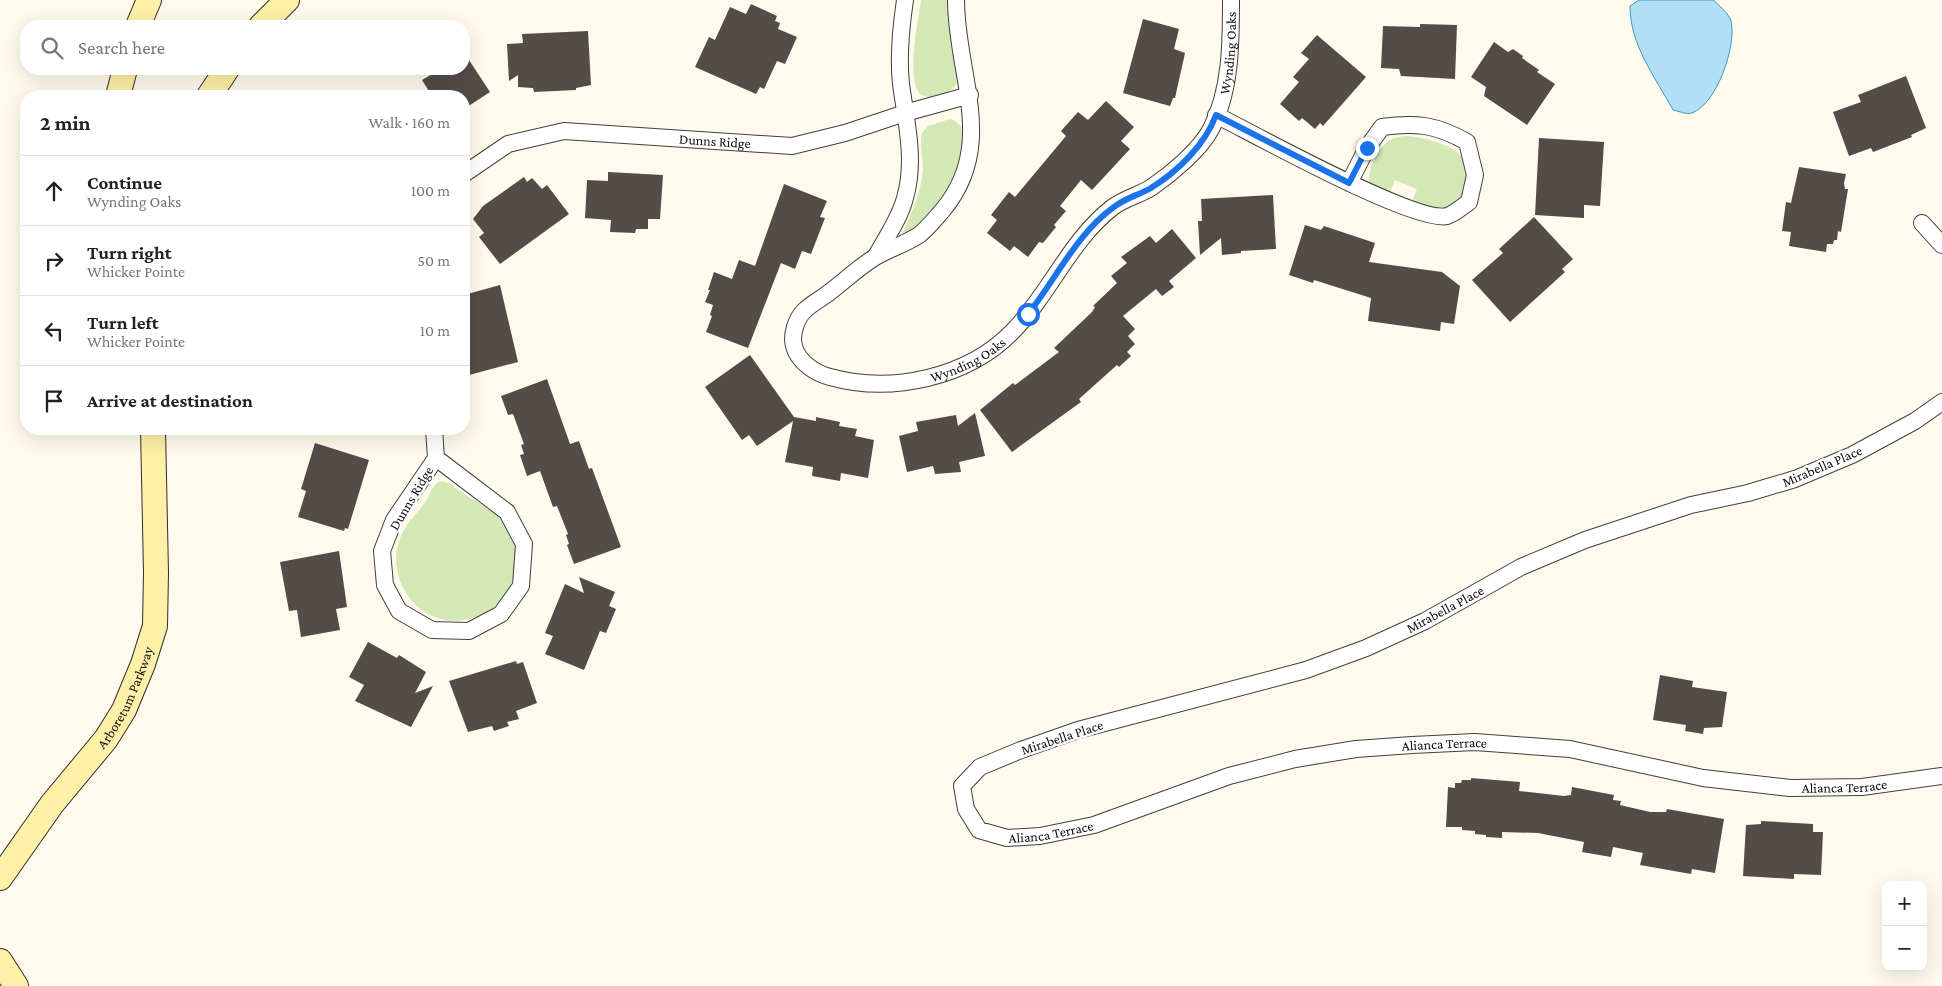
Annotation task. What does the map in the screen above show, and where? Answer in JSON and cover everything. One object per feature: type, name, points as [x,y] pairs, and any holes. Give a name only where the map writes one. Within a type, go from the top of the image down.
[{"type":"street","points":[[141,20],[149,0]]},
{"type":"street","points":[[267,20],[288,0]]},
{"type":"street","name":"Wynding Oaks","points":[[876,256],[905,199],[910,172],[910,144],[901,82],[901,53],[906,0]]},
{"type":"street","name":"Wynding Oaks","points":[[956,0],[956,26],[970,95],[972,144],[968,168],[956,192],[919,234],[876,256],[803,312],[794,327],[794,347],[805,365],[819,374],[862,383],[905,383],[950,370],[995,348],[1012,333],[1047,290],[1086,234],[1114,206],[1151,188],[1183,162],[1210,131],[1223,95],[1229,62],[1232,0]]},
{"type":"street","points":[[120,90],[123,75]]},
{"type":"street","points":[[213,90],[223,75]]},
{"type":"street","name":"Dunns Ridge","points":[[470,170],[508,144],[564,131],[792,146],[845,133],[905,113],[970,95]]},
{"type":"street","points":[[1216,115],[1349,183],[1424,214],[1446,216],[1469,202],[1476,175],[1467,142],[1444,129],[1409,123],[1382,127],[1367,148],[1349,183]]},
{"type":"street","points":[[1922,223],[1942,245]]},
{"type":"street","name":"Mirabella Place","points":[[966,809],[962,786],[980,767],[1078,730],[1306,670],[1366,648],[1425,621],[1521,568],[1585,540],[1690,505],[1748,493],[1795,479],[1852,455],[1915,421],[1942,402]]},
{"type":"street","name":"Arboretum Parkway","points":[[143,435],[156,573]]},
{"type":"street","name":"Arboretum Parkway","points":[[0,878],[52,804],[106,739],[134,688],[155,626],[156,573],[153,435]]},
{"type":"street","name":"Dunns Ridge","points":[[434,435],[436,458],[394,520],[382,551],[384,585],[399,610],[432,630],[469,631],[502,614],[521,586],[524,544],[507,512],[436,458]]},
{"type":"street","name":"Alianca Terrace","points":[[966,809],[979,830],[1007,838],[1040,836],[1094,825],[1229,776],[1295,759],[1356,749],[1475,742],[1570,749],[1703,778],[1790,788],[1862,787],[1942,776]]},
{"type":"street","name":"Arboretum Parkway","points":[[0,848],[52,804]]},
{"type":"street","points":[[0,961],[16,986]]},
{"type":"green space","points":[[921,0],[949,0],[950,31],[958,81],[953,89],[930,98],[920,94],[914,76],[914,49]]},
{"type":"green space","points":[[950,119],[959,125],[963,134],[964,147],[956,174],[943,199],[933,212],[901,237],[920,187],[923,169],[922,133],[928,126]]},
{"type":"green space","points":[[1404,136],[1441,143],[1459,154],[1467,169],[1467,178],[1466,187],[1457,202],[1442,210],[1431,209],[1411,204],[1417,189],[1395,180],[1389,195],[1370,185],[1371,167],[1380,149],[1388,141]]},
{"type":"green space","points":[[442,481],[451,484],[503,522],[512,538],[516,557],[512,582],[506,594],[487,612],[461,620],[435,617],[423,611],[406,593],[397,569],[398,544],[403,532],[434,487]]},
{"type":"water","points":[[1639,0],[1713,0],[1730,18],[1731,44],[1723,73],[1709,98],[1692,113],[1673,110],[1651,73],[1634,34],[1631,20],[1630,6]]},
{"type":"building","points":[[751,4],[777,16],[775,21],[780,23],[778,29],[797,37],[785,64],[777,61],[764,89],[760,87],[756,94],[695,67],[709,37],[715,40],[730,7],[746,14]]},
{"type":"building","points":[[1143,19],[1179,29],[1174,49],[1185,53],[1175,98],[1173,98],[1170,106],[1123,93]]},
{"type":"building","points":[[1420,24],[1457,25],[1455,79],[1401,76],[1399,69],[1381,68],[1383,26],[1420,27]]},
{"type":"building","points":[[588,31],[591,85],[576,88],[576,90],[534,92],[533,88],[518,87],[518,75],[509,81],[507,44],[523,43],[522,34]]},
{"type":"building","points":[[1317,35],[1366,77],[1323,126],[1320,123],[1315,129],[1302,118],[1299,121],[1280,104],[1299,82],[1293,77],[1309,59],[1301,53]]},
{"type":"building","points":[[1494,42],[1508,52],[1513,49],[1539,70],[1537,72],[1555,84],[1527,125],[1484,96],[1486,87],[1471,77]]},
{"type":"building","points":[[470,62],[490,92],[470,105],[470,90],[428,90],[422,80],[431,75],[470,75]]},
{"type":"building","points":[[1906,76],[1926,128],[1911,135],[1912,137],[1873,152],[1871,148],[1849,156],[1833,112],[1861,102],[1858,95]]},
{"type":"building","points":[[1106,101],[1134,127],[1121,141],[1130,149],[1092,190],[1081,180],[1060,206],[1066,211],[1054,225],[1056,227],[1043,243],[1039,242],[1028,257],[1014,246],[1010,251],[987,233],[997,220],[991,215],[1009,192],[1015,197],[1066,136],[1061,131],[1078,112],[1088,120]]},
{"type":"building","points":[[1539,138],[1604,142],[1600,206],[1584,205],[1584,218],[1535,215]]},
{"type":"building","points":[[1799,167],[1846,174],[1844,183],[1845,189],[1848,189],[1841,232],[1838,231],[1837,240],[1834,240],[1833,244],[1827,244],[1826,252],[1789,246],[1791,232],[1782,231],[1786,202],[1791,203]]},
{"type":"building","points":[[608,172],[663,175],[660,219],[648,219],[648,229],[636,229],[635,233],[610,232],[611,220],[585,218],[587,180],[608,181]]},
{"type":"building","points":[[524,177],[527,182],[532,178],[542,189],[547,185],[569,214],[500,264],[479,237],[484,233],[473,219],[483,206]]},
{"type":"building","points":[[784,184],[827,201],[820,217],[825,218],[811,254],[802,251],[795,269],[781,263],[748,348],[706,332],[712,316],[710,315],[713,305],[705,302],[714,272],[732,279],[739,260],[755,266]]},
{"type":"building","points":[[1273,195],[1276,249],[1241,251],[1241,253],[1222,255],[1221,238],[1200,255],[1198,221],[1202,221],[1201,199]]},
{"type":"building","points":[[1534,217],[1573,259],[1562,269],[1565,272],[1510,322],[1472,280],[1503,253],[1499,249]]},
{"type":"building","points":[[1305,225],[1321,230],[1324,226],[1375,243],[1369,262],[1442,272],[1460,286],[1454,324],[1441,322],[1440,331],[1368,321],[1371,298],[1314,280],[1313,283],[1289,275]]},
{"type":"building","points":[[1172,229],[1196,258],[1169,281],[1174,287],[1162,296],[1156,289],[1123,316],[1135,329],[1128,336],[1135,344],[1127,352],[1131,356],[1119,367],[1117,365],[1079,399],[1081,402],[1012,452],[980,410],[1013,383],[1015,385],[1059,352],[1054,348],[1092,312],[1095,307],[1093,306],[1117,283],[1111,276],[1127,263],[1121,257],[1150,236],[1156,243]]},
{"type":"building","points":[[500,285],[518,362],[470,375],[470,293]]},
{"type":"building","points":[[750,355],[794,417],[816,421],[816,417],[840,422],[839,426],[857,429],[855,436],[874,440],[868,478],[841,473],[840,481],[812,476],[813,467],[785,462],[793,421],[757,446],[749,435],[742,440],[705,387]]},
{"type":"building","points":[[547,379],[570,444],[579,441],[589,469],[592,468],[621,547],[574,564],[567,545],[569,544],[566,535],[568,534],[557,506],[553,507],[540,471],[527,476],[520,455],[524,454],[521,445],[524,444],[513,414],[508,415],[501,396]]},
{"type":"building","points":[[975,413],[985,456],[959,462],[961,472],[935,474],[933,466],[907,472],[899,436],[918,431],[916,422],[956,415],[958,426]]},
{"type":"building","points":[[315,443],[369,460],[348,529],[345,528],[344,531],[298,517],[306,491],[301,489]]},
{"type":"building","points":[[339,551],[347,607],[336,609],[340,630],[301,637],[297,610],[289,611],[280,562]]},
{"type":"building","points":[[579,577],[615,592],[609,606],[616,609],[606,633],[600,631],[584,670],[545,654],[553,636],[545,633],[565,584],[584,593]]},
{"type":"building","points":[[368,642],[397,658],[399,655],[426,672],[415,693],[433,686],[411,727],[355,701],[364,685],[349,677]]},
{"type":"building","points":[[516,661],[517,664],[523,662],[537,703],[516,711],[519,719],[507,722],[509,726],[494,731],[492,726],[468,732],[449,681]]},
{"type":"building","points":[[1660,675],[1693,681],[1692,687],[1727,692],[1722,727],[1704,728],[1703,734],[1685,731],[1686,725],[1653,720]]},
{"type":"building","points":[[1471,778],[1520,782],[1519,791],[1564,796],[1571,795],[1572,787],[1614,795],[1613,800],[1621,801],[1620,805],[1650,812],[1666,812],[1667,809],[1724,819],[1715,873],[1692,869],[1691,874],[1640,865],[1643,853],[1613,847],[1611,857],[1582,852],[1584,842],[1538,833],[1502,832],[1502,838],[1486,837],[1486,835],[1475,834],[1475,831],[1462,830],[1462,827],[1446,827],[1448,787],[1455,788],[1455,783],[1461,783],[1462,780],[1471,780]]},
{"type":"building","points":[[1761,821],[1813,824],[1813,832],[1823,832],[1821,875],[1794,874],[1794,879],[1743,876],[1746,825],[1761,824]]},
{"type":"route","points":[[1028,314],[1086,234],[1114,206],[1151,188],[1183,162],[1210,131],[1216,115],[1349,183],[1367,148]]}]
